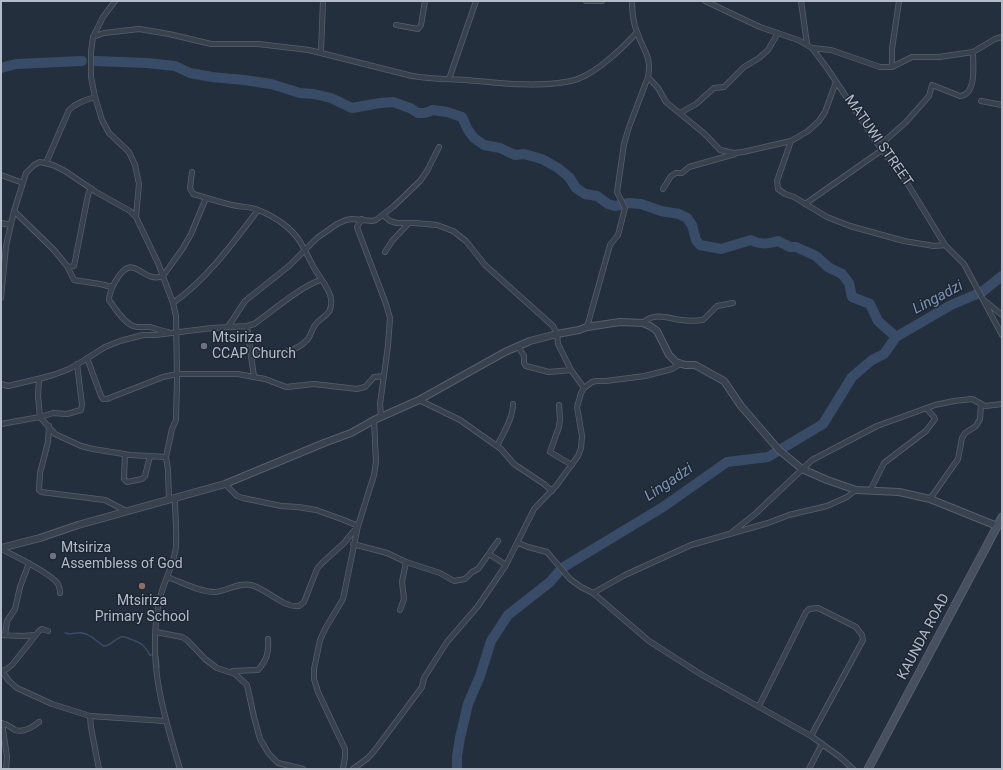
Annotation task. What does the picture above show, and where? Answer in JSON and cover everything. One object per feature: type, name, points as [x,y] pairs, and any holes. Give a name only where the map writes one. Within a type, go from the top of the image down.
[{"type":"main road","name":"KAUNDA ROAD","points":[[868,769],[1002,517]]},
{"type":"street","points":[[115,1],[103,17],[93,37],[91,52],[91,77],[102,120],[109,132],[129,152],[135,165],[139,184],[136,217]]},
{"type":"street","points":[[321,52],[323,1]]},
{"type":"street","points":[[396,25],[418,29],[421,25],[425,1]]},
{"type":"street","points":[[449,79],[476,1]]},
{"type":"street","points":[[586,1],[602,1]]},
{"type":"street","points":[[587,327],[602,270],[610,245],[618,235],[625,208],[617,192],[625,140],[648,77],[649,60],[636,32],[632,1]]},
{"type":"street","name":"MATUWI STREET","points":[[705,1],[760,27],[807,44],[812,48],[880,148],[909,186],[945,245],[964,264],[1002,336]]},
{"type":"street","points":[[801,1],[807,44]]},
{"type":"street","points":[[892,67],[892,49],[899,1]]},
{"type":"street","points":[[93,37],[104,33],[139,29],[169,34],[211,44],[258,44],[321,52],[426,79],[449,79],[520,85],[551,84],[579,79],[621,49],[636,32]]},
{"type":"street","points":[[680,113],[696,104],[714,88],[722,88],[727,85],[744,67],[759,58],[768,50],[778,34]]},
{"type":"street","points":[[812,48],[831,50],[880,67],[892,67],[912,57],[939,57],[973,52],[995,39],[1002,37]]},
{"type":"street","points":[[805,204],[880,148],[929,96],[932,85],[960,96],[963,96],[968,92],[971,86],[973,74],[973,52]]},
{"type":"street","points":[[648,77],[658,88],[664,99],[706,134],[720,150],[729,152],[743,152]]},
{"type":"street","points":[[663,189],[671,176],[676,173],[682,173],[689,167],[791,141],[808,131],[822,118],[836,82]]},
{"type":"street","points":[[46,162],[68,110],[79,103],[95,97]]},
{"type":"street","points":[[981,101],[1002,105]]},
{"type":"street","points":[[791,141],[784,165],[778,176],[777,185],[781,192],[794,196],[827,218],[850,226],[904,242],[934,246],[945,245]]},
{"type":"street","points":[[228,327],[245,301],[289,266],[317,238],[337,224],[352,219],[372,221],[384,215],[420,181],[428,171],[439,147]]},
{"type":"street","points":[[1,298],[6,246],[14,211],[23,182],[29,170],[40,162],[46,162],[66,171],[91,188],[130,210],[136,217],[151,246],[173,303],[176,316],[174,333],[177,374],[176,420],[172,429],[166,457],[172,499],[176,547],[159,602],[156,632],[155,670],[166,721],[180,769]]},
{"type":"street","points":[[192,172],[190,188],[193,194],[258,210],[275,219],[294,233],[305,250],[320,280],[329,292],[331,307],[328,315],[315,325],[308,338],[298,348],[289,352],[251,353]]},
{"type":"street","points":[[1,175],[23,182]]},
{"type":"street","points":[[67,266],[74,266],[88,195],[91,188]]},
{"type":"street","points":[[174,333],[147,327],[136,327],[128,324],[109,300],[110,292],[118,277],[129,267],[134,267],[150,277],[159,278],[162,276],[183,248],[191,234],[206,198]]},
{"type":"street","points":[[173,303],[188,293],[219,259],[258,210]]},
{"type":"street","points":[[14,211],[50,245],[67,266],[74,280],[112,287]]},
{"type":"street","points":[[384,215],[390,221],[396,223],[408,224],[414,222],[441,226],[459,235],[485,265],[553,326],[557,334],[558,344],[571,370],[584,388]]},
{"type":"street","points":[[362,219],[358,230],[390,318],[388,346],[380,404],[381,417]]},
{"type":"street","points":[[1,223],[11,225]]},
{"type":"street","points":[[385,252],[392,241],[408,224]]},
{"type":"street","points":[[1,384],[8,386],[53,375],[77,364],[105,346],[120,340],[143,335],[174,333],[196,329],[247,326],[254,324],[307,285],[320,280]]},
{"type":"street","points":[[984,300],[1002,315]]},
{"type":"street","points":[[643,323],[651,317],[657,316],[682,320],[704,320],[717,306],[733,303]]},
{"type":"street","points":[[1,548],[40,538],[126,511],[225,484],[324,442],[344,436],[374,420],[419,400],[518,346],[557,334],[571,332],[587,327],[620,322],[643,323],[650,326],[657,331],[669,355],[676,362],[680,364],[696,365],[724,381],[741,406],[780,450],[802,469],[826,480],[856,490],[899,492],[941,502],[997,526]]},
{"type":"street","points":[[247,326],[254,377]]},
{"type":"street","points":[[518,346],[524,356],[524,363],[526,366],[549,372],[571,370]]},
{"type":"street","points":[[87,358],[97,388],[103,399],[124,393],[163,377],[177,374],[238,374],[254,377],[286,387],[314,384],[357,389],[365,387],[374,377],[384,376]]},
{"type":"street","points":[[1,424],[53,414],[67,414],[81,410],[82,405],[77,364]]},
{"type":"street","points":[[353,769],[368,758],[375,750],[422,687],[424,678],[447,642],[478,606],[506,565],[534,509],[552,491],[578,456],[581,448],[582,436],[577,407],[584,388],[592,382],[645,376],[672,369],[680,364]]},
{"type":"street","points":[[42,378],[39,380],[38,384],[38,407],[40,417],[56,434],[81,446],[125,454],[166,457]]},
{"type":"street","points":[[731,533],[755,514],[812,460],[877,426],[926,408],[948,402],[968,399],[976,400],[981,404],[990,406],[1002,404]]},
{"type":"street","points":[[419,400],[460,420],[497,446],[514,464],[552,491]]},
{"type":"street","points":[[497,446],[506,427],[513,404]]},
{"type":"street","points":[[930,499],[958,459],[962,438],[965,433],[976,426],[980,419],[981,404]]},
{"type":"street","points":[[559,405],[559,427],[550,452],[572,465]]},
{"type":"street","points":[[870,491],[884,463],[926,431],[935,420],[926,408]]},
{"type":"street","points":[[343,769],[345,749],[318,692],[313,675],[317,654],[325,628],[343,599],[353,544],[374,475],[376,462],[374,420]]},
{"type":"street","points":[[49,426],[48,442],[40,473],[41,492],[105,500],[126,511]]},
{"type":"street","points":[[125,454],[124,479],[127,482],[142,479],[146,476],[150,456]]},
{"type":"street","points":[[225,484],[237,496],[243,498],[281,506],[316,510],[358,526]]},
{"type":"street","points":[[593,593],[625,575],[673,552],[691,545],[768,523],[789,515],[826,506],[847,497],[856,490]]},
{"type":"street","points":[[167,577],[197,588],[214,592],[233,587],[252,585],[277,599],[299,606],[304,602],[321,564],[344,543],[358,526]]},
{"type":"street","points":[[353,544],[387,553],[406,562],[440,573],[454,581],[463,580],[472,572],[478,570],[498,541]]},
{"type":"street","points":[[518,543],[547,552],[570,579],[593,593],[649,641],[702,675],[811,736],[840,757],[853,769]]},
{"type":"street","points":[[1,548],[29,563],[55,580],[59,585],[60,593]]},
{"type":"street","points":[[489,554],[506,565]]},
{"type":"street","points":[[400,610],[404,599],[402,582],[406,562]]},
{"type":"street","points":[[29,563],[20,587],[15,609],[7,621],[3,635],[35,635]]},
{"type":"street","points":[[759,706],[806,612],[809,609],[813,607],[818,608],[856,627],[862,635],[863,640],[811,736]]},
{"type":"street","points":[[48,631],[41,630],[35,635],[12,665],[2,671],[9,681],[17,688],[52,704],[90,716],[166,721]]},
{"type":"street","points":[[156,632],[182,637],[187,640],[205,659],[217,668],[243,672],[258,670],[262,665],[268,655],[268,639]]},
{"type":"street","points":[[231,671],[247,685],[260,739],[268,754],[278,763],[303,769]]},
{"type":"street","points":[[90,716],[99,769]]},
{"type":"street","points":[[6,769],[7,757],[2,723],[20,731],[32,727],[39,722]]},
{"type":"street","points":[[809,769],[822,744]]},
{"type":"waterway","points":[[1,68],[16,64],[82,61]]},
{"type":"waterway","points":[[96,61],[147,63],[175,66],[190,73],[271,84],[300,93],[314,94],[331,98],[352,108],[393,102],[410,108],[418,113],[425,113],[433,110],[447,112],[462,117],[468,130],[474,138],[484,145],[500,148],[515,155],[524,154],[542,159],[558,168],[569,177],[576,188],[585,194],[597,196],[608,204],[615,206],[629,203],[641,204],[661,211],[679,214],[687,218],[692,225],[696,240],[700,245],[721,249],[751,240],[764,244],[778,241],[816,256],[828,267],[842,274],[849,283],[852,297],[870,304],[878,321],[896,337]]},
{"type":"waterway","points":[[982,292],[1002,276]]},
{"type":"waterway","name":"Lingadzi","points":[[457,769],[457,756],[460,738],[468,704],[480,676],[491,641],[508,615],[550,582],[562,568],[663,507],[727,462],[768,457],[823,424],[852,377],[872,360],[884,354],[896,337],[951,305],[977,294]]},
{"type":"waterway","points":[[65,633],[85,634],[91,636],[104,646],[109,645],[119,638],[125,637],[142,645],[150,655],[155,655]]},
{"type":"waterway","points":[[158,657],[159,668]]},
{"type":"place","name":"Mtsiriza CCAP Church","points":[[204,346]]},
{"type":"place","name":"Mtsiriza Assembless of God","points":[[53,556]]},
{"type":"place","name":"Mtsiriza Primary School","points":[[142,586]]}]
